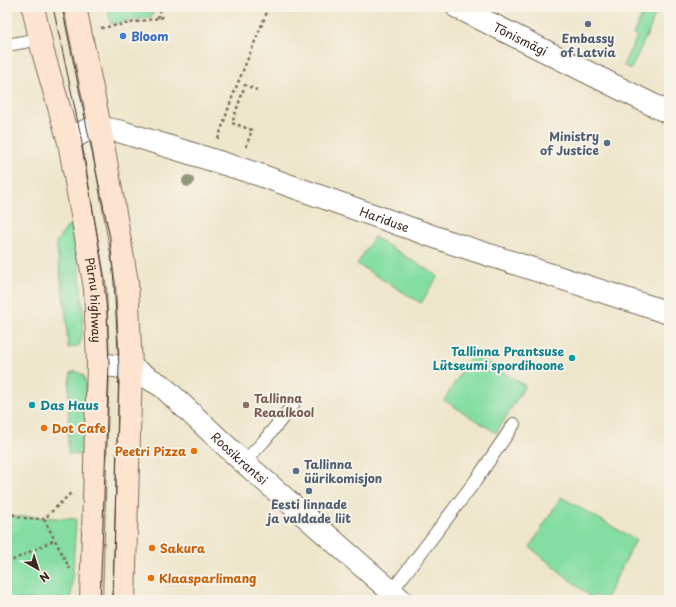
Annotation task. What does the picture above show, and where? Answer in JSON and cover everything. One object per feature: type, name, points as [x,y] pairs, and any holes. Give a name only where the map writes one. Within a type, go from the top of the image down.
[{"type":"main road","name":"Pärnu highway","points":[[33,7],[40,39],[69,142],[95,288],[98,364],[91,600]]},
{"type":"main road","points":[[75,7],[100,127],[127,282],[131,368],[124,600]]},
{"type":"street","name":"Tõnismägi","points":[[457,7],[669,113]]},
{"type":"street","points":[[69,142],[80,132],[87,129],[100,127]]},
{"type":"street","name":"Hariduse","points":[[100,127],[257,174],[449,242],[669,313]]},
{"type":"street","points":[[98,364],[131,368]]},
{"type":"street","name":"Roosikrantsi","points":[[131,368],[162,386],[244,462],[396,596]]},
{"type":"lane","points":[[7,45],[40,39]]},
{"type":"lane","points":[[244,462],[263,442],[293,404]]},
{"type":"lane","points":[[396,596],[514,424]]},
{"type":"path","points":[[158,18],[161,7]]},
{"type":"path","points":[[216,144],[232,94],[269,7]]},
{"type":"path","points":[[94,29],[165,17]]},
{"type":"path","points":[[244,151],[252,130],[232,123],[245,85],[257,90]]},
{"type":"path","points":[[7,512],[22,518],[44,519],[74,490]]},
{"type":"path","points":[[44,519],[70,570]]},
{"type":"path","points":[[7,563],[54,540]]},
{"type":"green space","points":[[107,7],[155,7],[152,17],[111,24]]},
{"type":"green space","points":[[624,7],[657,7],[651,26],[631,69],[623,65],[637,37],[633,34],[642,16]]},
{"type":"green space","points":[[73,224],[83,308],[83,326],[82,339],[78,346],[68,348],[66,315],[56,242],[69,225]]},
{"type":"green space","points":[[374,237],[438,276],[421,303],[357,264]]},
{"type":"green space","points":[[473,353],[525,386],[496,433],[444,400]]},
{"type":"green space","points":[[75,371],[83,375],[86,383],[85,455],[68,454],[69,383],[71,373]]},
{"type":"green space","points":[[561,497],[636,540],[605,600],[601,600],[595,595],[592,598],[530,547]]},
{"type":"green space","points":[[7,516],[76,519],[71,600],[7,600]]},
{"type":"tram line","points":[[53,7],[80,132],[103,271],[107,313],[109,365],[100,600]]},
{"type":"tram line","points":[[62,7],[110,238],[114,282],[119,366],[113,600]]},
{"type":"place","name":"Embassy of Latvia","points":[[588,24]]},
{"type":"place","name":"Bloom","points":[[123,36]]},
{"type":"place","name":"Ministry of Justice","points":[[607,143]]},
{"type":"place","name":"Tallinna Prantsuse Lütseumi spordihoone","points":[[572,358]]},
{"type":"place","name":"Das Haus","points":[[32,405]]},
{"type":"place","name":"Tallinna Reaalkool","points":[[246,405]]},
{"type":"place","name":"Dot Cafe","points":[[44,428]]},
{"type":"place","name":"Peetri Pizza","points":[[194,451]]},
{"type":"place","name":"Tallinna üürikomisjon","points":[[296,471]]},
{"type":"place","name":"Eesti linnade ja valdade liit","points":[[309,491]]},
{"type":"place","name":"Sakura","points":[[152,548]]},
{"type":"place","name":"Klaasparlimang","points":[[151,578]]}]
